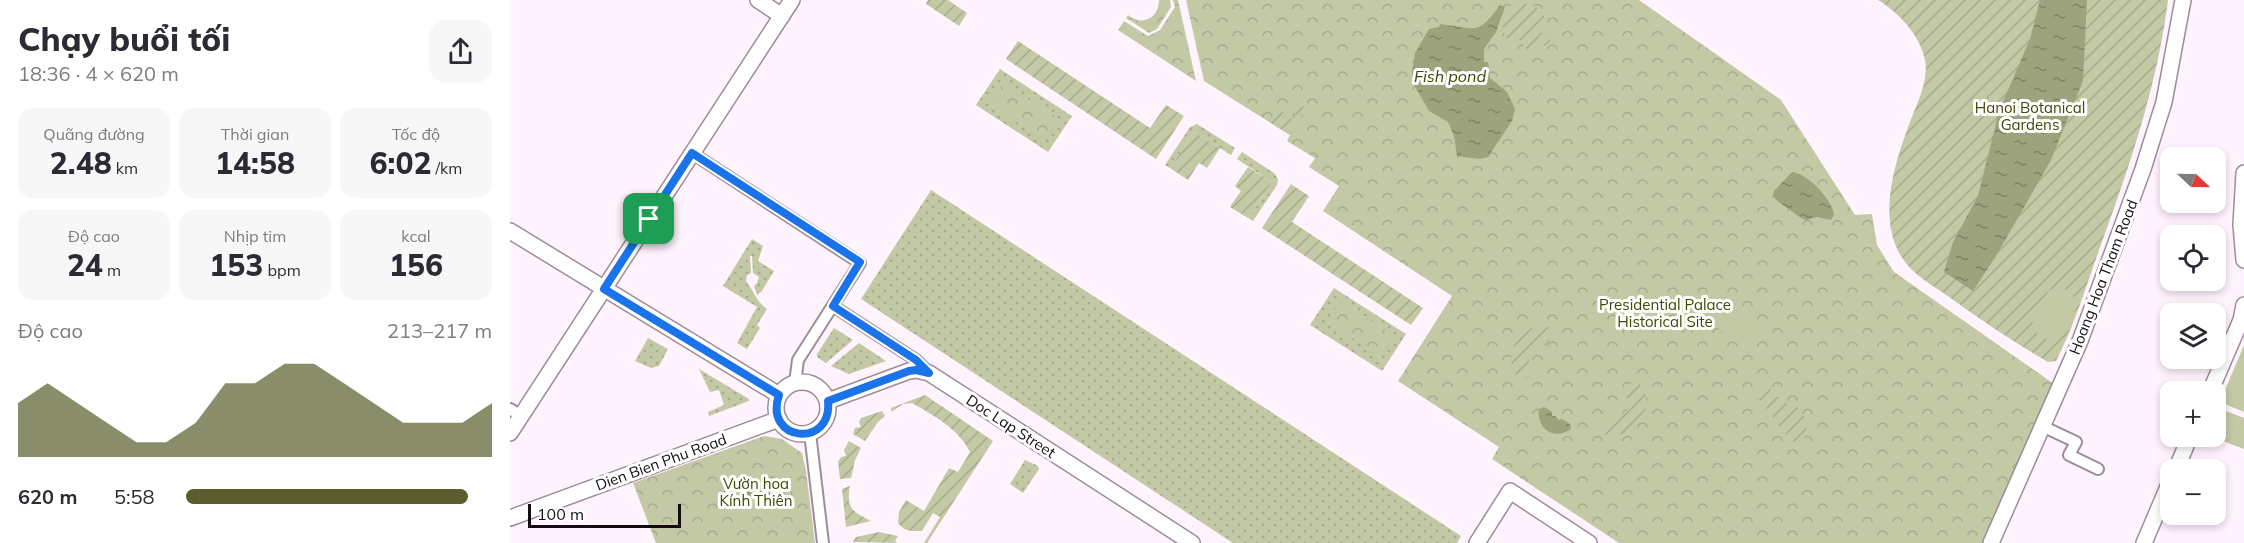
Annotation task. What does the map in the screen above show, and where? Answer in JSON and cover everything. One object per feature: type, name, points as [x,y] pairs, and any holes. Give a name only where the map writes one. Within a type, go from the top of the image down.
[{"type":"main road","points":[[758,0],[782,16]]},
{"type":"main road","points":[[510,433],[516,412],[604,289],[792,0]]},
{"type":"main road","name":"Hoang Hoa Tham Road","points":[[1991,543],[2080,341],[2143,169],[2164,102],[2182,0]]},
{"type":"main road","points":[[2244,173],[2241,225],[2244,260]]},
{"type":"main road","points":[[510,231],[779,395]]},
{"type":"main road","points":[[2215,381],[2241,320],[2244,305]]},
{"type":"main road","points":[[828,401],[909,371],[929,373]]},
{"type":"main road","name":"Doc Lap Street","points":[[929,373],[1192,543]]},
{"type":"main road","points":[[795,383],[812,383],[824,393],[828,401],[829,409],[823,424],[810,433],[791,432],[778,419],[776,411],[779,395],[795,383]]},
{"type":"main road","name":"Dien Bien Phu Road","points":[[510,518],[778,419]]},
{"type":"main road","points":[[1477,543],[1510,491],[1589,543]]},
{"type":"main road","points":[[2144,543],[2160,505]]},
{"type":"street","points":[[692,153],[860,262],[798,360],[795,383]]},
{"type":"street","name":"Doc Lap Street","points":[[833,306],[916,360],[929,373]]},
{"type":"street","points":[[2042,426],[2076,442],[2069,454],[2098,469]]},
{"type":"street","points":[[810,433],[823,543]]},
{"type":"green space","points":[[928,0],[948,0],[967,13],[959,26],[926,4]]},
{"type":"green space","points":[[1159,0],[1170,0],[1171,7],[1157,29],[1149,33],[1126,18],[1128,15],[1133,19],[1149,19],[1156,12]]},
{"type":"green space","points":[[1173,0],[1178,0],[1196,81],[1118,30],[1124,21],[1148,36],[1160,30],[1175,7]]},
{"type":"green space","name":"Presidential Palace Historical Site","points":[[1186,0],[1639,0],[1781,100],[1855,215],[1872,214],[1877,245],[1894,272],[2054,384],[1987,543],[1619,543],[1492,459],[1499,447],[1398,381],[1452,296],[1323,211],[1339,186],[1309,167],[1315,158],[1287,141],[1290,135],[1204,81]]},
{"type":"green space","name":"Hanoi Botanical Gardens","points":[[1878,0],[2168,0],[2157,64],[2141,127],[2079,306],[2056,361],[2048,362],[2035,354],[1928,282],[1907,264],[1895,244],[1889,209],[1894,173],[1904,138],[1922,92],[1926,68],[1922,51],[1913,33],[1894,11]]},
{"type":"green space","points":[[1515,2],[1529,4],[1544,11],[1544,19],[1541,19],[1541,33],[1552,33],[1549,44],[1531,50],[1524,47],[1517,38],[1506,38],[1503,18]]},
{"type":"green space","points":[[1018,41],[1150,128],[1166,105],[1184,116],[1156,159],[1006,59]]},
{"type":"green space","points":[[1000,69],[1072,116],[1048,152],[976,105]]},
{"type":"green space","points":[[1004,85],[1054,115],[1056,122],[1048,136],[1041,137],[993,107],[991,101]]},
{"type":"green space","points":[[1308,106],[1290,135],[1271,123],[1281,108],[1286,118],[1291,119],[1296,115],[1293,109]]},
{"type":"green space","points":[[1197,124],[1235,148],[1231,155],[1194,132],[1170,168],[1165,165],[1190,127]]},
{"type":"green space","points":[[1194,132],[1220,148],[1207,168],[1199,163],[1188,180],[1170,168]]},
{"type":"green space","points":[[1242,152],[1274,173],[1278,179],[1277,185],[1253,221],[1248,218],[1272,182],[1237,159]]},
{"type":"green space","points":[[1248,167],[1272,182],[1248,218],[1230,207],[1241,191],[1235,186]]},
{"type":"green space","points":[[1291,184],[1309,196],[1292,222],[1423,308],[1411,325],[1262,228]]},
{"type":"green space","points":[[931,190],[1461,536],[1457,543],[1233,543],[861,299]]},
{"type":"green space","points":[[752,239],[763,246],[758,261],[774,271],[757,295],[754,286],[759,277],[753,273],[752,256],[750,256],[751,273],[747,275],[746,281],[757,299],[767,309],[757,325],[760,328],[747,349],[737,343],[757,307],[723,286]]},
{"type":"green space","points":[[2061,287],[2073,295],[2076,308],[2061,338],[2049,341],[2035,332],[2032,319],[2049,290]]},
{"type":"green space","points":[[1334,288],[1406,334],[1382,371],[1310,325]]},
{"type":"green space","points":[[1717,293],[1766,327],[1749,351],[1701,316]]},
{"type":"green space","points":[[1341,302],[1394,336],[1385,353],[1378,354],[1331,325],[1329,319]]},
{"type":"green space","points":[[1543,326],[1553,328],[1553,334],[1547,345],[1537,346],[1531,350],[1529,360],[1532,369],[1526,379],[1521,381],[1512,364],[1511,355],[1514,346],[1525,332]]},
{"type":"green space","points":[[834,328],[853,340],[826,363],[817,357],[817,354]]},
{"type":"green space","points":[[648,338],[668,349],[659,366],[651,368],[635,361]]},
{"type":"green space","points":[[859,343],[886,361],[849,374],[831,366]]},
{"type":"green space","points":[[2244,345],[2244,412],[2226,404],[2226,388]]},
{"type":"green space","points":[[699,369],[749,401],[709,416],[708,412],[724,405],[719,390],[710,392]]},
{"type":"green space","points":[[1637,381],[1644,390],[1646,400],[1641,420],[1626,433],[1615,436],[1604,434],[1604,428],[1610,416],[1620,416],[1626,411],[1628,403],[1625,393],[1631,383]]},
{"type":"green space","points":[[1763,385],[1778,394],[1777,396],[1790,406],[1793,403],[1802,412],[1807,429],[1800,446],[1789,439],[1757,396],[1759,387]]},
{"type":"green space","points":[[925,395],[993,441],[927,543],[924,543],[940,517],[933,513],[922,531],[911,531],[898,523],[899,512],[906,500],[924,511],[949,468],[958,472],[970,452],[952,429],[912,403],[903,404],[891,412],[891,408]]},
{"type":"green space","points":[[882,411],[885,416],[865,441],[853,434],[855,428],[861,427],[859,422],[861,418]]},
{"type":"green space","points":[[2226,411],[2244,418],[2244,449],[2226,442]]},
{"type":"green space","name":"Vườn hoa Kính Thiên","points":[[764,436],[782,439],[802,453],[815,543],[656,543],[633,483]]},
{"type":"green space","points":[[849,441],[861,448],[855,460],[851,478],[840,479],[838,462],[841,457],[846,456],[844,450]]},
{"type":"green space","points":[[1025,460],[1038,466],[1039,469],[1023,493],[1010,484]]},
{"type":"green space","points":[[850,486],[850,505],[855,512],[871,521],[846,527],[842,489]]},
{"type":"green space","points":[[879,532],[898,536],[895,541],[897,543],[853,542],[856,537]]},
{"type":"water","points":[[2040,0],[2087,0],[2083,81],[2051,160],[1996,256],[1973,291],[1944,272],[1953,242],[1978,196],[1999,111],[2030,39]]},
{"type":"water","name":"Fish pond","points":[[1500,5],[1505,7],[1496,32],[1484,49],[1484,62],[1488,62],[1490,78],[1507,92],[1515,109],[1512,121],[1488,157],[1479,159],[1457,156],[1454,136],[1448,122],[1429,111],[1413,83],[1415,53],[1429,29],[1439,27],[1440,24],[1475,28],[1486,22]]},
{"type":"water","points":[[1792,172],[1812,182],[1824,195],[1833,209],[1834,215],[1831,220],[1817,217],[1806,220],[1776,200],[1773,195],[1774,191]]},
{"type":"water","points":[[1544,407],[1552,412],[1552,416],[1570,424],[1571,429],[1558,434],[1543,427],[1540,422],[1539,409]]},
{"type":"water","points":[[751,482],[768,489],[778,505],[765,507],[758,498],[746,496],[742,484]]},
{"type":"route","points":[[692,153],[860,262],[833,306],[916,360],[929,373],[909,371],[828,401],[827,417],[817,430],[803,434],[791,432],[778,419],[776,411],[779,395],[604,289],[649,219],[692,153]]}]
